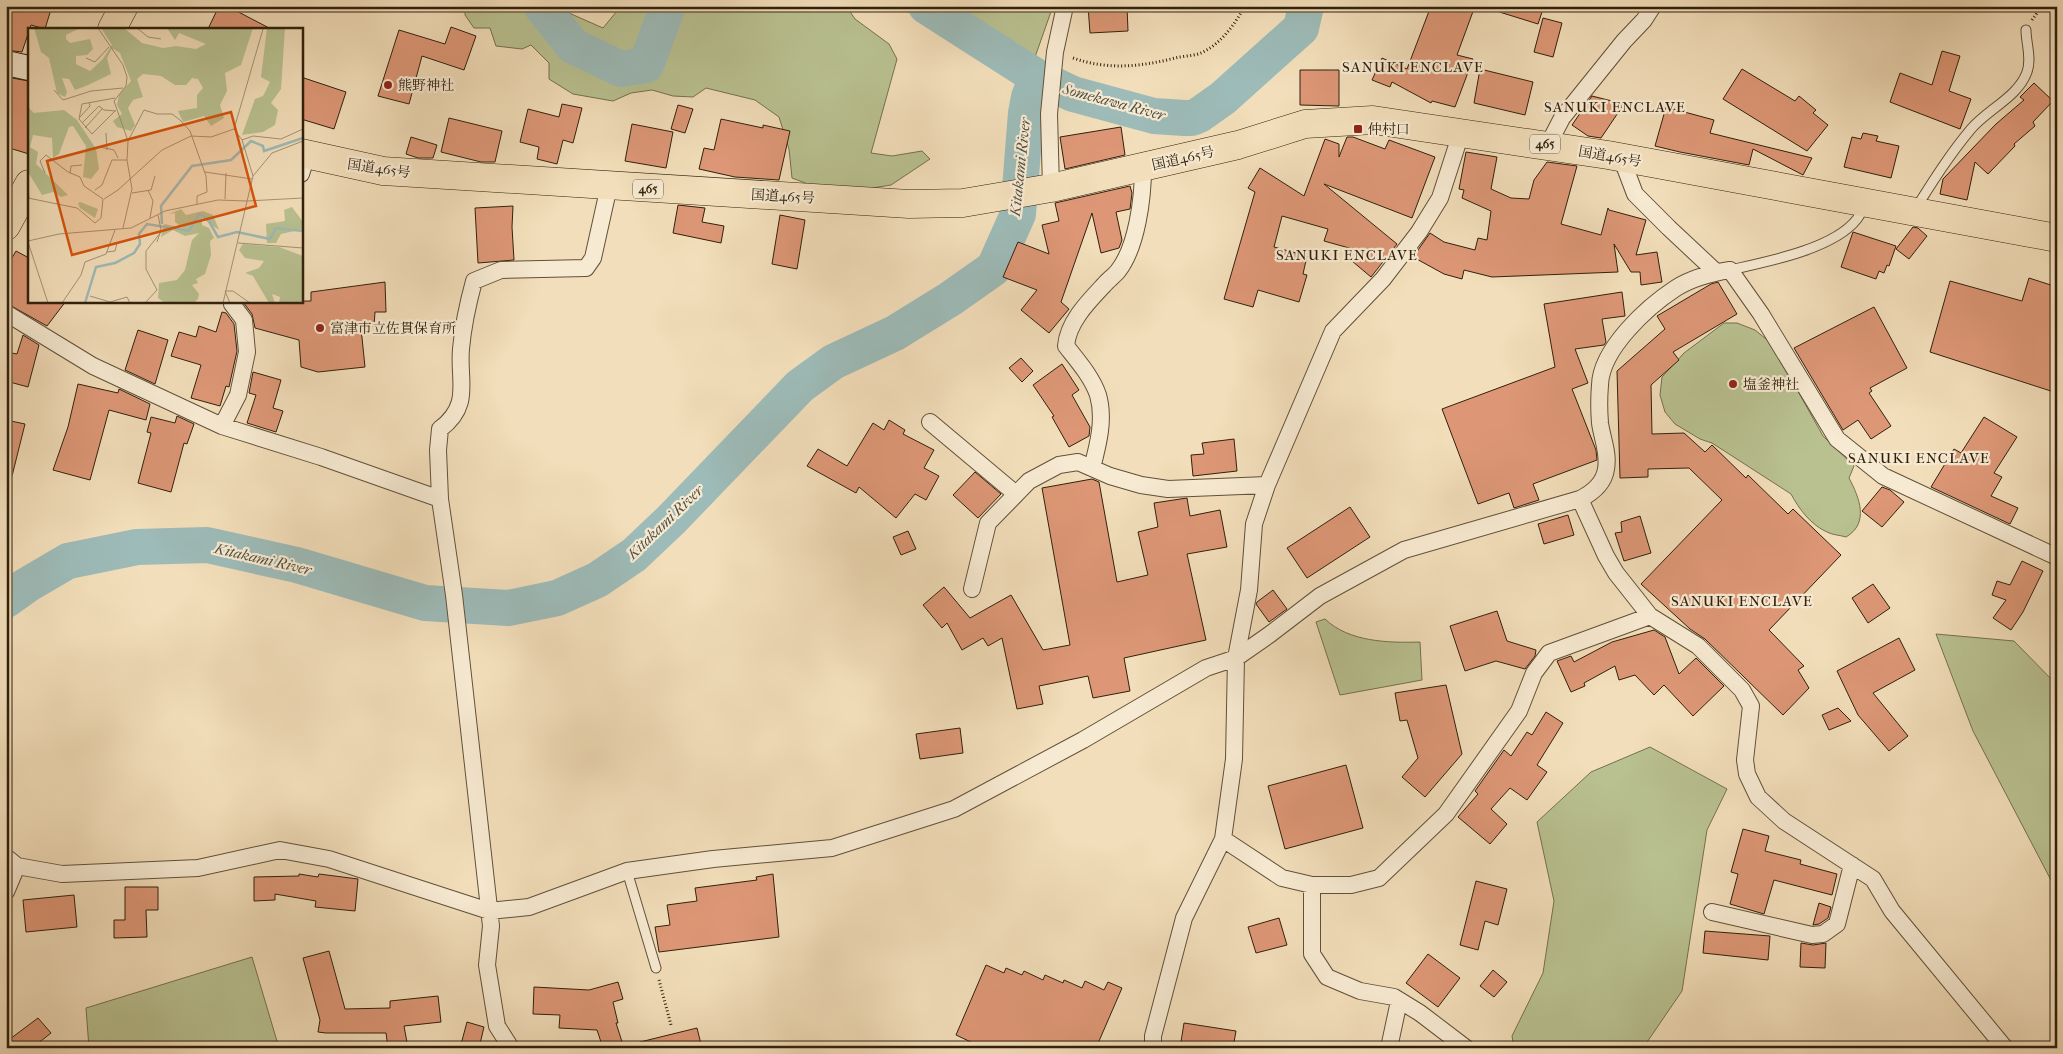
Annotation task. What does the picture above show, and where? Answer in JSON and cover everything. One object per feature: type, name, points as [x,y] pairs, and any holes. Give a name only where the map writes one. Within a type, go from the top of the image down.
[{"type":"highway","points":[[113,28],[124,6]]},
{"type":"highway","name":"国道465号","points":[[303,161],[383,171],[609,186],[910,204],[964,203],[1043,190],[1143,168],[1238,145],[1305,124],[1373,120],[1621,157],[1913,213],[2057,238]]},
{"type":"highway","points":[[6,226],[28,186]]},
{"type":"main road","points":[[6,63],[28,68]]},
{"type":"street","points":[[1043,190],[1056,52],[1065,6]]},
{"type":"street","points":[[1548,145],[1562,118],[1624,41],[1644,20],[1653,6]]},
{"type":"street","points":[[1140,1048],[1153,1042],[1184,918],[1223,839],[1234,759],[1236,658],[1250,590],[1254,524],[1267,485],[1333,331],[1383,279],[1419,232],[1440,198],[1461,133]]},
{"type":"street","points":[[1621,157],[1636,194],[1669,228],[1723,271],[1761,314],[1837,439],[1883,476],[2057,557]]},
{"type":"street","points":[[1092,468],[1099,441],[1101,416],[1098,394],[1066,346],[1067,335],[1073,323],[1118,271],[1126,256],[1139,213],[1143,192],[1143,168]]},
{"type":"street","points":[[511,1048],[497,1026],[486,965],[491,926],[454,595],[440,499],[438,450],[440,429],[456,414],[460,403],[463,382],[460,350],[474,281],[502,270],[586,268],[593,258],[609,186]]},
{"type":"street","points":[[6,892],[11,861],[62,874],[198,868],[280,850],[328,859],[489,911],[529,907],[627,871],[713,859],[832,848],[954,808],[1083,740],[1206,668],[1236,658],[1320,596],[1404,550],[1580,499],[1592,493],[1606,470],[1607,455],[1600,422],[1599,399],[1600,382],[1607,359],[1619,340],[1655,304],[1677,287],[1702,276],[1723,271]]},
{"type":"street","points":[[222,426],[238,395],[247,352],[244,320],[232,304],[233,302]]},
{"type":"street","points":[[6,313],[93,366],[222,426],[321,457],[440,499]]},
{"type":"street","points":[[930,422],[1016,494]]},
{"type":"street","points":[[972,589],[988,523],[1029,481],[1059,465],[1078,462],[1141,485],[1168,489],[1267,485]]},
{"type":"street","points":[[1580,499],[1616,574],[1650,616],[1698,646],[1742,690],[1751,706],[1745,760],[1747,774],[1758,797],[1784,821],[1873,879],[1892,911],[2005,1048]]},
{"type":"street","points":[[1223,839],[1282,878],[1312,885],[1351,885],[1379,878],[1446,814],[1519,711],[1534,673],[1549,653],[1650,616]]},
{"type":"street","points":[[1712,912],[1812,935],[1823,934],[1837,924],[1852,865]]},
{"type":"street","points":[[1312,885],[1312,954],[1327,977],[1360,991],[1399,1000],[1466,1048]]},
{"type":"street","points":[[1389,1048],[1399,1000]]},
{"type":"lane","points":[[1913,213],[1942,167],[1973,127],[2022,82],[2028,70],[2029,55],[2026,30]]},
{"type":"lane","points":[[1723,271],[1790,257],[1841,234],[1857,220],[1866,204]]},
{"type":"lane","points":[[627,871],[656,968]]},
{"type":"path","points":[[1056,52],[1079,60],[1112,67],[1146,65],[1202,52],[1222,39],[1235,24],[1245,6]]},
{"type":"path","points":[[656,968],[671,1025]]},
{"type":"green space","points":[[465,6],[561,6],[569,13],[603,28],[617,11],[618,6],[846,6],[855,19],[889,44],[897,59],[871,153],[892,156],[922,151],[930,159],[891,185],[860,190],[816,187],[792,178],[789,149],[779,117],[755,100],[706,88],[693,97],[673,96],[652,90],[631,93],[613,101],[573,94],[549,79],[549,63],[531,45],[522,49],[496,46],[490,28],[474,28],[465,15]]},
{"type":"green space","points":[[896,6],[1053,6],[1035,57],[1017,65]]},
{"type":"green space","points":[[1724,323],[1737,323],[1755,330],[1771,343],[1823,436],[1854,466],[1849,478],[1859,501],[1860,517],[1858,525],[1846,537],[1821,529],[1802,511],[1791,494],[1712,443],[1700,439],[1675,424],[1665,412],[1660,395],[1662,377],[1684,353]]},
{"type":"green space","points":[[1325,619],[1335,627],[1357,637],[1382,641],[1420,642],[1422,680],[1340,695],[1316,622]]},
{"type":"green space","points":[[1936,634],[2014,641],[2057,685],[2057,887],[2053,884],[1973,731]]},
{"type":"green space","points":[[1650,747],[1727,789],[1707,830],[1682,991],[1643,1048],[1514,1048],[1512,1036],[1543,973],[1554,901],[1537,822],[1591,772]]},
{"type":"green space","points":[[252,957],[279,1048],[89,1048],[86,1008]]},
{"type":"building","points":[[10,6],[52,6],[45,28],[31,25],[28,28],[22,52],[6,50],[6,19]]},
{"type":"building","points":[[219,6],[227,6],[269,28],[208,28]]},
{"type":"building","points":[[1088,6],[1127,6],[1128,31],[1090,33]]},
{"type":"building","points":[[1431,6],[1475,6],[1457,55],[1473,59],[1455,107],[1432,101],[1431,103],[1392,82],[1390,87],[1372,80],[1382,58],[1407,69]]},
{"type":"building","points":[[1493,6],[1544,6],[1538,24],[1493,10]]},
{"type":"building","points":[[1543,18],[1562,23],[1553,57],[1534,52]]},
{"type":"building","points":[[451,27],[476,36],[464,70],[422,56],[409,104],[378,96],[399,30],[445,44]]},
{"type":"building","points":[[1942,51],[1960,56],[1949,91],[1971,99],[1960,129],[1890,102],[1900,73],[1932,85]]},
{"type":"building","points":[[1480,69],[1533,82],[1525,115],[1474,103]]},
{"type":"building","points":[[1742,69],[1795,101],[1799,96],[1816,110],[1813,113],[1828,125],[1807,151],[1723,99]]},
{"type":"building","points":[[1300,70],[1339,70],[1339,106],[1300,105]]},
{"type":"building","points":[[6,77],[28,81],[28,154],[6,147],[11,129],[6,127]]},
{"type":"building","points":[[302,77],[346,92],[334,129],[302,119]]},
{"type":"building","points":[[2034,83],[2053,101],[2033,122],[2035,126],[2014,144],[2015,146],[1988,174],[1975,162],[1967,200],[1940,194],[1943,179],[1996,124],[2024,100],[2020,97]]},
{"type":"building","points":[[1592,96],[1624,104],[1601,138],[1588,136],[1572,125]]},
{"type":"building","points":[[562,104],[582,108],[573,143],[563,140],[557,164],[537,159],[539,147],[520,142],[528,109],[559,117]]},
{"type":"building","points":[[678,105],[693,109],[685,133],[671,129]]},
{"type":"building","points":[[1666,107],[1714,120],[1710,133],[1812,158],[1803,175],[1753,149],[1749,165],[1655,146]]},
{"type":"building","points":[[449,118],[502,131],[495,162],[481,162],[441,152]]},
{"type":"building","points":[[721,119],[763,128],[763,125],[790,131],[779,180],[735,177],[699,169],[704,148],[714,150]]},
{"type":"building","points":[[632,124],[673,132],[666,168],[625,161]]},
{"type":"building","points":[[1121,127],[1125,155],[1065,169],[1060,137]]},
{"type":"building","points":[[1863,133],[1878,136],[1876,141],[1899,146],[1891,178],[1844,167],[1852,137],[1861,139]]},
{"type":"building","points":[[411,137],[437,145],[433,158],[418,158],[406,154]]},
{"type":"building","points":[[1347,137],[1353,137],[1385,149],[1389,140],[1435,157],[1412,218],[1324,184],[1397,244],[1371,277],[1352,261],[1360,251],[1324,241],[1328,229],[1282,216],[1274,247],[1307,256],[1303,274],[1307,275],[1299,302],[1258,290],[1253,307],[1224,299],[1255,192],[1248,188],[1260,168],[1304,196],[1325,139],[1339,144],[1339,157]]},
{"type":"building","points":[[1466,152],[1497,157],[1491,189],[1511,198],[1529,199],[1534,180],[1547,162],[1577,166],[1561,224],[1601,235],[1608,208],[1609,210],[1646,220],[1636,255],[1657,252],[1662,282],[1641,285],[1640,272],[1631,272],[1614,244],[1618,272],[1492,277],[1464,270],[1462,279],[1444,274],[1413,257],[1430,233],[1444,242],[1475,250],[1478,238],[1487,240],[1491,211],[1462,198],[1464,190],[1459,189]]},
{"type":"building","points":[[1130,186],[1132,193],[1130,209],[1116,212],[1122,240],[1119,248],[1101,253],[1092,213],[1061,302],[1069,309],[1049,333],[1021,310],[1037,290],[1003,277],[1018,242],[1049,254],[1042,225],[1059,221],[1055,203]]},
{"type":"building","points":[[678,205],[705,208],[702,222],[724,226],[721,243],[673,233]]},
{"type":"building","points":[[513,206],[514,260],[478,263],[475,208]]},
{"type":"building","points":[[780,215],[805,220],[797,269],[772,264]]},
{"type":"building","points":[[1913,227],[1918,228],[1927,236],[1909,259],[1896,249]]},
{"type":"building","points":[[1853,232],[1896,246],[1889,266],[1887,265],[1884,273],[1879,271],[1876,279],[1841,267]]},
{"type":"building","points":[[16,251],[28,257],[28,302],[65,302],[47,326],[6,303],[6,268]]},
{"type":"building","points":[[2029,278],[2057,287],[2057,393],[1930,352],[1950,281],[2022,301]]},
{"type":"building","name":"富津市立佐貫保育所","points":[[385,282],[386,312],[375,312],[374,326],[361,328],[365,367],[318,372],[301,367],[299,340],[255,328],[252,314],[243,302],[311,301],[311,292]]},
{"type":"building","points":[[1718,282],[1737,314],[1673,352],[1679,360],[1651,385],[1652,434],[1684,433],[1705,452],[1712,445],[1746,478],[1748,475],[1788,514],[1793,509],[1841,555],[1769,630],[1804,666],[1798,670],[1809,688],[1783,715],[1705,639],[1690,629],[1641,584],[1722,500],[1689,468],[1648,469],[1648,477],[1620,478],[1617,371],[1665,329],[1657,316],[1711,284]]},
{"type":"building","points":[[1622,292],[1625,316],[1602,319],[1606,342],[1604,345],[1575,349],[1588,383],[1572,389],[1596,450],[1597,460],[1533,484],[1539,500],[1514,508],[1509,493],[1478,504],[1442,409],[1555,367],[1544,304]]},
{"type":"building","points":[[1874,307],[1907,368],[1870,388],[1872,391],[1869,393],[1891,426],[1871,439],[1858,420],[1843,430],[1794,348]]},
{"type":"building","points":[[222,312],[226,313],[234,324],[237,351],[229,387],[226,386],[220,406],[191,398],[201,365],[171,356],[179,332],[196,337],[199,326],[216,332]]},
{"type":"building","points":[[138,330],[168,340],[155,384],[125,370]]},
{"type":"building","points":[[23,335],[39,345],[28,387],[6,381],[6,352],[17,354]]},
{"type":"building","points":[[1021,358],[1033,371],[1022,382],[1009,368]]},
{"type":"building","points":[[1062,364],[1079,390],[1072,395],[1090,427],[1089,436],[1069,447],[1052,417],[1054,416],[1033,385]]},
{"type":"building","points":[[253,372],[281,380],[273,408],[283,411],[276,432],[247,423],[256,395],[249,393]]},
{"type":"building","points":[[78,384],[118,393],[119,389],[150,404],[146,420],[109,410],[90,480],[53,470],[68,427]]},
{"type":"building","points":[[177,416],[194,424],[187,444],[184,443],[171,492],[138,483],[151,433],[147,432],[151,417],[175,423]]},
{"type":"building","points":[[1984,417],[2017,437],[1994,473],[2002,477],[1991,496],[2018,508],[2010,524],[1931,487],[1954,449],[1961,453]]},
{"type":"building","points":[[6,420],[25,424],[12,476],[6,476]]},
{"type":"building","points":[[889,420],[905,430],[903,434],[934,450],[924,468],[939,476],[926,500],[915,494],[896,518],[859,487],[856,493],[807,466],[818,449],[847,466],[873,423],[884,430]]},
{"type":"building","points":[[1234,439],[1237,471],[1193,476],[1191,455],[1204,454],[1202,443]]},
{"type":"building","points":[[975,472],[1001,494],[978,518],[953,495]]},
{"type":"building","points":[[1092,479],[1099,482],[1117,582],[1148,575],[1138,532],[1158,527],[1154,503],[1187,498],[1190,516],[1220,510],[1227,547],[1187,554],[1206,640],[1124,658],[1130,691],[1093,698],[1088,676],[1039,686],[1043,704],[1017,709],[1002,638],[988,646],[983,638],[962,650],[947,623],[942,628],[923,605],[944,587],[970,618],[1011,595],[1043,650],[1070,645],[1042,488]]},
{"type":"building","points":[[1882,487],[1890,490],[1904,502],[1882,527],[1862,511]]},
{"type":"building","points":[[1350,507],[1370,537],[1307,578],[1287,548]]},
{"type":"building","points":[[1568,515],[1574,535],[1544,544],[1538,524]]},
{"type":"building","points":[[1640,516],[1651,553],[1624,561],[1615,533],[1622,532],[1621,522]]},
{"type":"building","points":[[908,531],[916,549],[901,555],[893,537]]},
{"type":"building","points":[[2022,561],[2043,571],[2023,612],[2011,630],[1993,618],[2006,600],[1992,595],[1997,581],[2010,585]]},
{"type":"building","points":[[1873,584],[1890,608],[1868,623],[1852,598]]},
{"type":"building","points":[[1273,590],[1287,609],[1269,622],[1256,604]]},
{"type":"building","points":[[1497,611],[1507,641],[1536,650],[1535,656],[1525,669],[1496,661],[1465,671],[1450,626]]},
{"type":"building","points":[[1654,630],[1665,637],[1679,674],[1696,658],[1724,686],[1693,716],[1664,685],[1654,695],[1635,675],[1619,680],[1615,666],[1584,683],[1585,686],[1571,692],[1557,661],[1571,656],[1574,662],[1612,642]]},
{"type":"building","points":[[1899,638],[1915,670],[1873,693],[1908,736],[1889,751],[1858,715],[1837,671]]},
{"type":"building","points":[[1446,685],[1462,754],[1425,797],[1402,777],[1418,758],[1407,720],[1400,721],[1395,693]]},
{"type":"building","points":[[1838,708],[1851,721],[1829,730],[1822,715]]},
{"type":"building","points":[[1546,712],[1563,723],[1537,765],[1547,772],[1527,800],[1510,788],[1491,809],[1507,824],[1490,844],[1458,817],[1478,794],[1475,791],[1504,750],[1511,756],[1527,732],[1532,735]]},
{"type":"building","points":[[960,728],[963,753],[920,759],[916,734]]},
{"type":"building","points":[[1346,765],[1363,828],[1285,849],[1268,786]]},
{"type":"building","points":[[1743,829],[1769,836],[1765,851],[1801,860],[1800,864],[1837,874],[1832,895],[1774,880],[1764,914],[1730,904],[1738,874],[1731,872]]},
{"type":"building","points":[[299,874],[318,877],[319,874],[358,879],[355,911],[315,907],[316,901],[275,894],[275,900],[254,901],[254,877],[299,876]]},
{"type":"building","points":[[773,874],[779,937],[659,952],[655,927],[670,925],[667,905],[697,901],[695,888],[757,880],[756,877]]},
{"type":"building","points":[[1476,881],[1507,889],[1498,925],[1485,921],[1478,950],[1460,945]]},
{"type":"building","points":[[125,887],[158,887],[158,910],[146,910],[147,937],[114,938],[114,920],[125,920]]},
{"type":"building","points":[[74,895],[77,927],[26,932],[23,900]]},
{"type":"building","points":[[1819,903],[1831,907],[1828,918],[1819,924],[1813,925]]},
{"type":"building","points":[[1279,918],[1287,945],[1256,953],[1248,927]]},
{"type":"building","points":[[1705,931],[1770,936],[1768,960],[1703,953]]},
{"type":"building","points":[[1801,943],[1813,945],[1826,943],[1825,968],[1800,967]]},
{"type":"building","points":[[329,951],[345,1009],[390,1008],[390,1001],[438,996],[441,1022],[404,1026],[408,1048],[388,1048],[386,1033],[318,1032],[320,1020],[303,958]]},
{"type":"building","points":[[1428,954],[1460,978],[1438,1007],[1406,983]]},
{"type":"building","points":[[986,965],[1004,973],[1006,968],[1022,975],[1024,971],[1043,980],[1045,975],[1063,983],[1064,980],[1082,988],[1085,981],[1104,990],[1108,982],[1122,988],[1096,1048],[971,1048],[973,1043],[956,1035]]},
{"type":"building","points":[[1493,970],[1507,982],[1494,997],[1480,986]]},
{"type":"building","points":[[618,982],[623,999],[613,1002],[618,1023],[616,1023],[624,1048],[603,1048],[597,1030],[559,1028],[560,1015],[533,1014],[534,987],[589,990]]},
{"type":"building","points":[[38,1018],[51,1033],[32,1048],[6,1048],[6,1042]]},
{"type":"building","points":[[467,1022],[484,1027],[479,1048],[460,1048]]},
{"type":"building","points":[[1184,1023],[1236,1031],[1233,1048],[1180,1048]]},
{"type":"building","points":[[697,1028],[702,1048],[640,1048],[640,1042]]},
{"type":"waterway","name":"Somekawa River","points":[[541,6],[573,46],[621,69],[646,65],[668,6]]},
{"type":"waterway","name":"Somekawa River","points":[[926,6],[1037,77],[1073,94],[1154,116],[1184,118],[1192,118],[1199,115],[1223,98],[1301,28],[1306,6]]},
{"type":"waterway","name":"Kitakami River","points":[[6,600],[27,585],[68,561],[137,547],[207,545],[297,565],[425,603],[508,608],[557,598],[597,580],[634,555],[671,520],[800,386],[833,362],[895,333],[950,299],[994,268],[1018,214],[1026,113],[1029,97],[1037,77]]},
{"type":"place","name":"熊野神社","points":[[388,85]]},
{"type":"place","name":"仲村口","points":[[1358,129]]},
{"type":"place","name":"富津市立佐貫保育所","points":[[320,328]]},
{"type":"place","name":"塩釜神社","points":[[1733,384]]},
{"type":"district","name":"SANUKI ENCLAVE","points":[[1413,67]]},
{"type":"district","name":"SANUKI ENCLAVE","points":[[1615,107]]},
{"type":"district","name":"SANUKI ENCLAVE","points":[[1347,255]]},
{"type":"district","name":"SANUKI ENCLAVE","points":[[1919,458]]},
{"type":"district","name":"SANUKI ENCLAVE","points":[[1742,601]]}]
